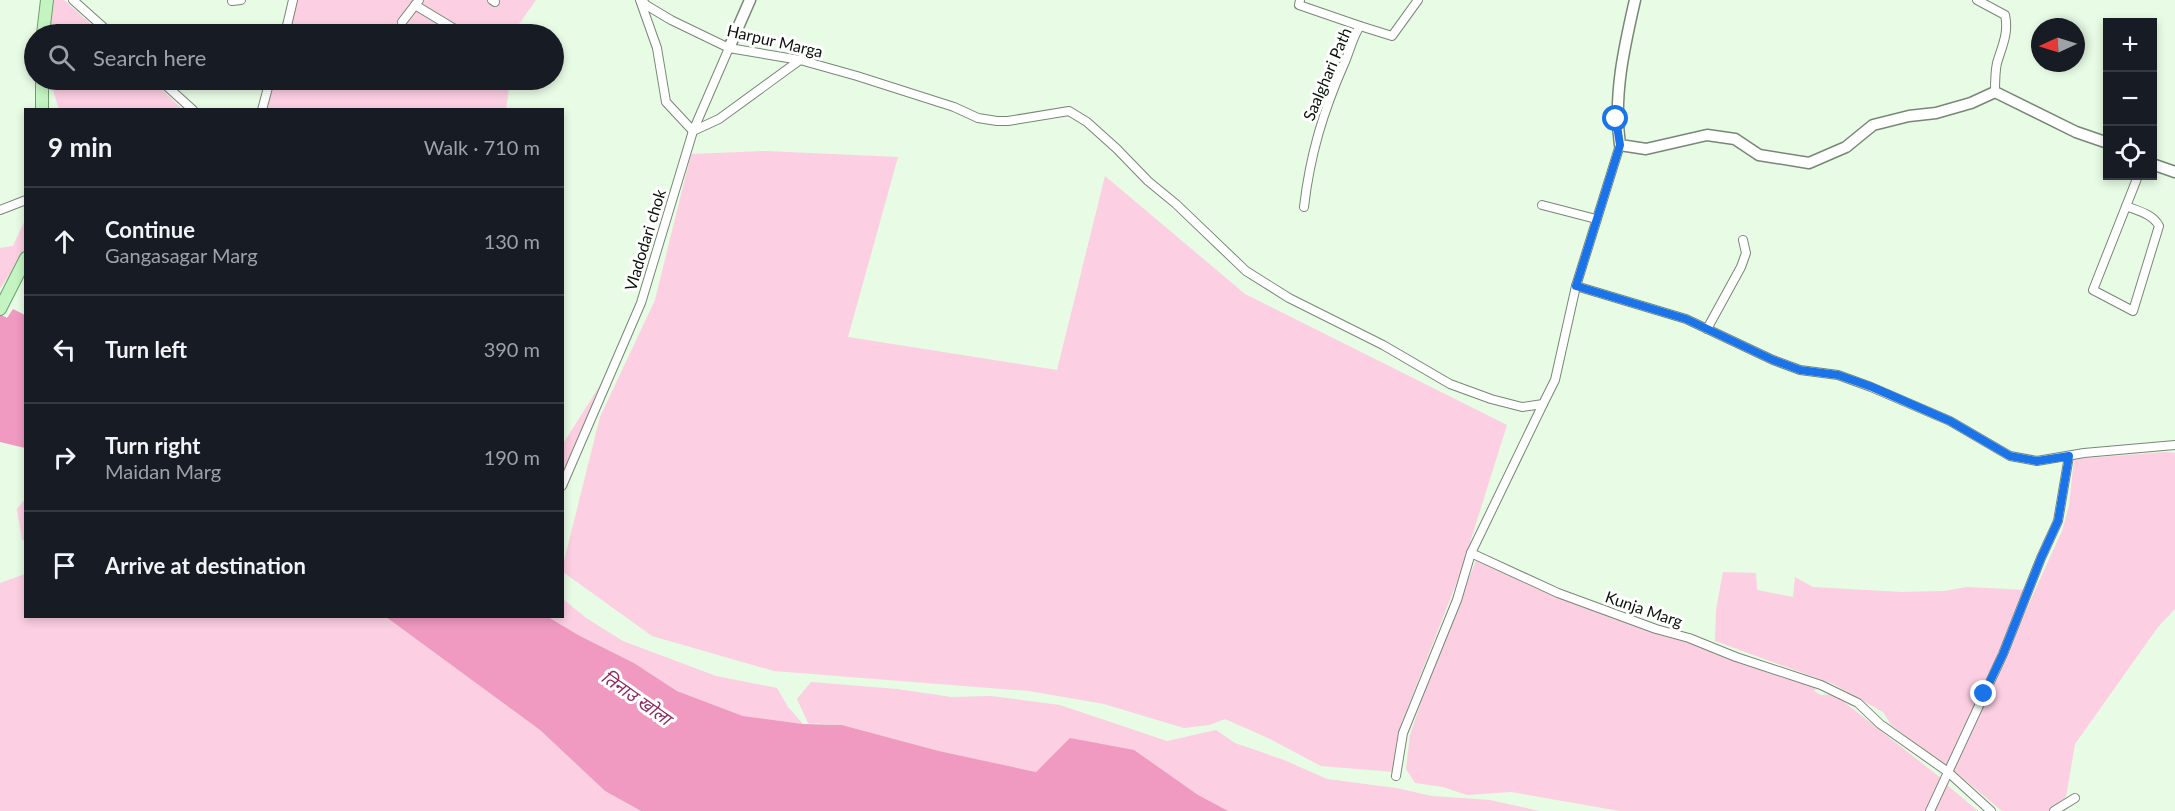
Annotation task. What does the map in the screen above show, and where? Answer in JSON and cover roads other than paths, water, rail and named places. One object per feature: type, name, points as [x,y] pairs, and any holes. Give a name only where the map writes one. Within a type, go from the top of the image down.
[{"type":"main road","points":[[44,24],[46,0]]},
{"type":"main road","points":[[42,90],[42,108]]},
{"type":"main road","points":[[3,304],[24,262]]},
{"type":"street","points":[[73,0],[100,24]]},
{"type":"street","points":[[232,1],[242,0]]},
{"type":"street","points":[[287,24],[293,0]]},
{"type":"street","points":[[641,0],[657,48],[666,102],[693,131],[719,119],[800,60]]},
{"type":"street","name":"Harpur Marga","points":[[641,0],[671,21],[729,48],[800,60],[910,92],[978,118],[996,122],[1069,111],[1087,122],[1117,149],[1148,181],[1176,204],[1246,271],[1289,298],[1383,345],[1450,384],[1491,399],[1522,407],[1543,404]]},
{"type":"street","name":"Vladodari chok","points":[[564,481],[641,303],[693,131],[750,0]]},
{"type":"street","points":[[1300,0],[1299,5],[1360,26]]},
{"type":"street","name":"Saalghari Path","points":[[1304,207],[1311,159],[1322,117],[1348,55],[1354,34],[1360,26],[1392,36],[1419,0]]},
{"type":"street","points":[[1396,776],[1403,733],[1457,600],[1471,554],[1555,380],[1576,286],[1620,145],[1616,119],[1619,87],[1635,0]]},
{"type":"street","points":[[1977,0],[2005,15],[2007,23],[2005,39],[1996,65],[1995,92]]},
{"type":"street","points":[[402,22],[417,2],[449,24]]},
{"type":"street","points":[[171,90],[191,108]]},
{"type":"street","points":[[263,108],[267,90]]},
{"type":"street","points":[[1620,145],[1646,148],[1707,135],[1735,139],[1759,155],[1809,163],[1846,147],[1873,125],[1909,116],[1936,113],[1971,103],[1995,92]]},
{"type":"street","points":[[1995,92],[2076,132],[2103,140]]},
{"type":"street","points":[[2157,166],[2175,172]]},
{"type":"street","points":[[2126,206],[2156,220],[2159,226],[2133,311],[2093,290],[2126,206],[2136,180]]},
{"type":"street","points":[[0,210],[24,201]]},
{"type":"street","points":[[1542,205],[1596,219]]},
{"type":"street","points":[[1707,329],[1741,267],[1746,253],[1743,240]]},
{"type":"street","points":[[1576,286],[1663,311],[1800,370],[1838,375],[1919,406],[2010,456],[2037,461],[2175,445]]},
{"type":"street","points":[[1930,811],[2003,654],[2058,521],[2069,456]]},
{"type":"street","name":"Kunja Marg","points":[[1471,554],[1566,596],[1656,630],[1689,638],[1736,657],[1821,685],[1858,703],[1880,724],[1948,772],[1991,811]]},
{"type":"street","points":[[2054,811],[2075,798]]},
{"type":"water","points":[[13,309],[24,314],[24,448],[0,442],[0,314],[7,318]]},
{"type":"water","name":"तिनाउ खोला","points":[[387,618],[550,618],[634,663],[677,691],[743,716],[803,724],[842,725],[939,751],[1036,772],[1070,738],[1134,750],[1198,795],[1228,811],[641,811],[605,791],[540,730]]}]
